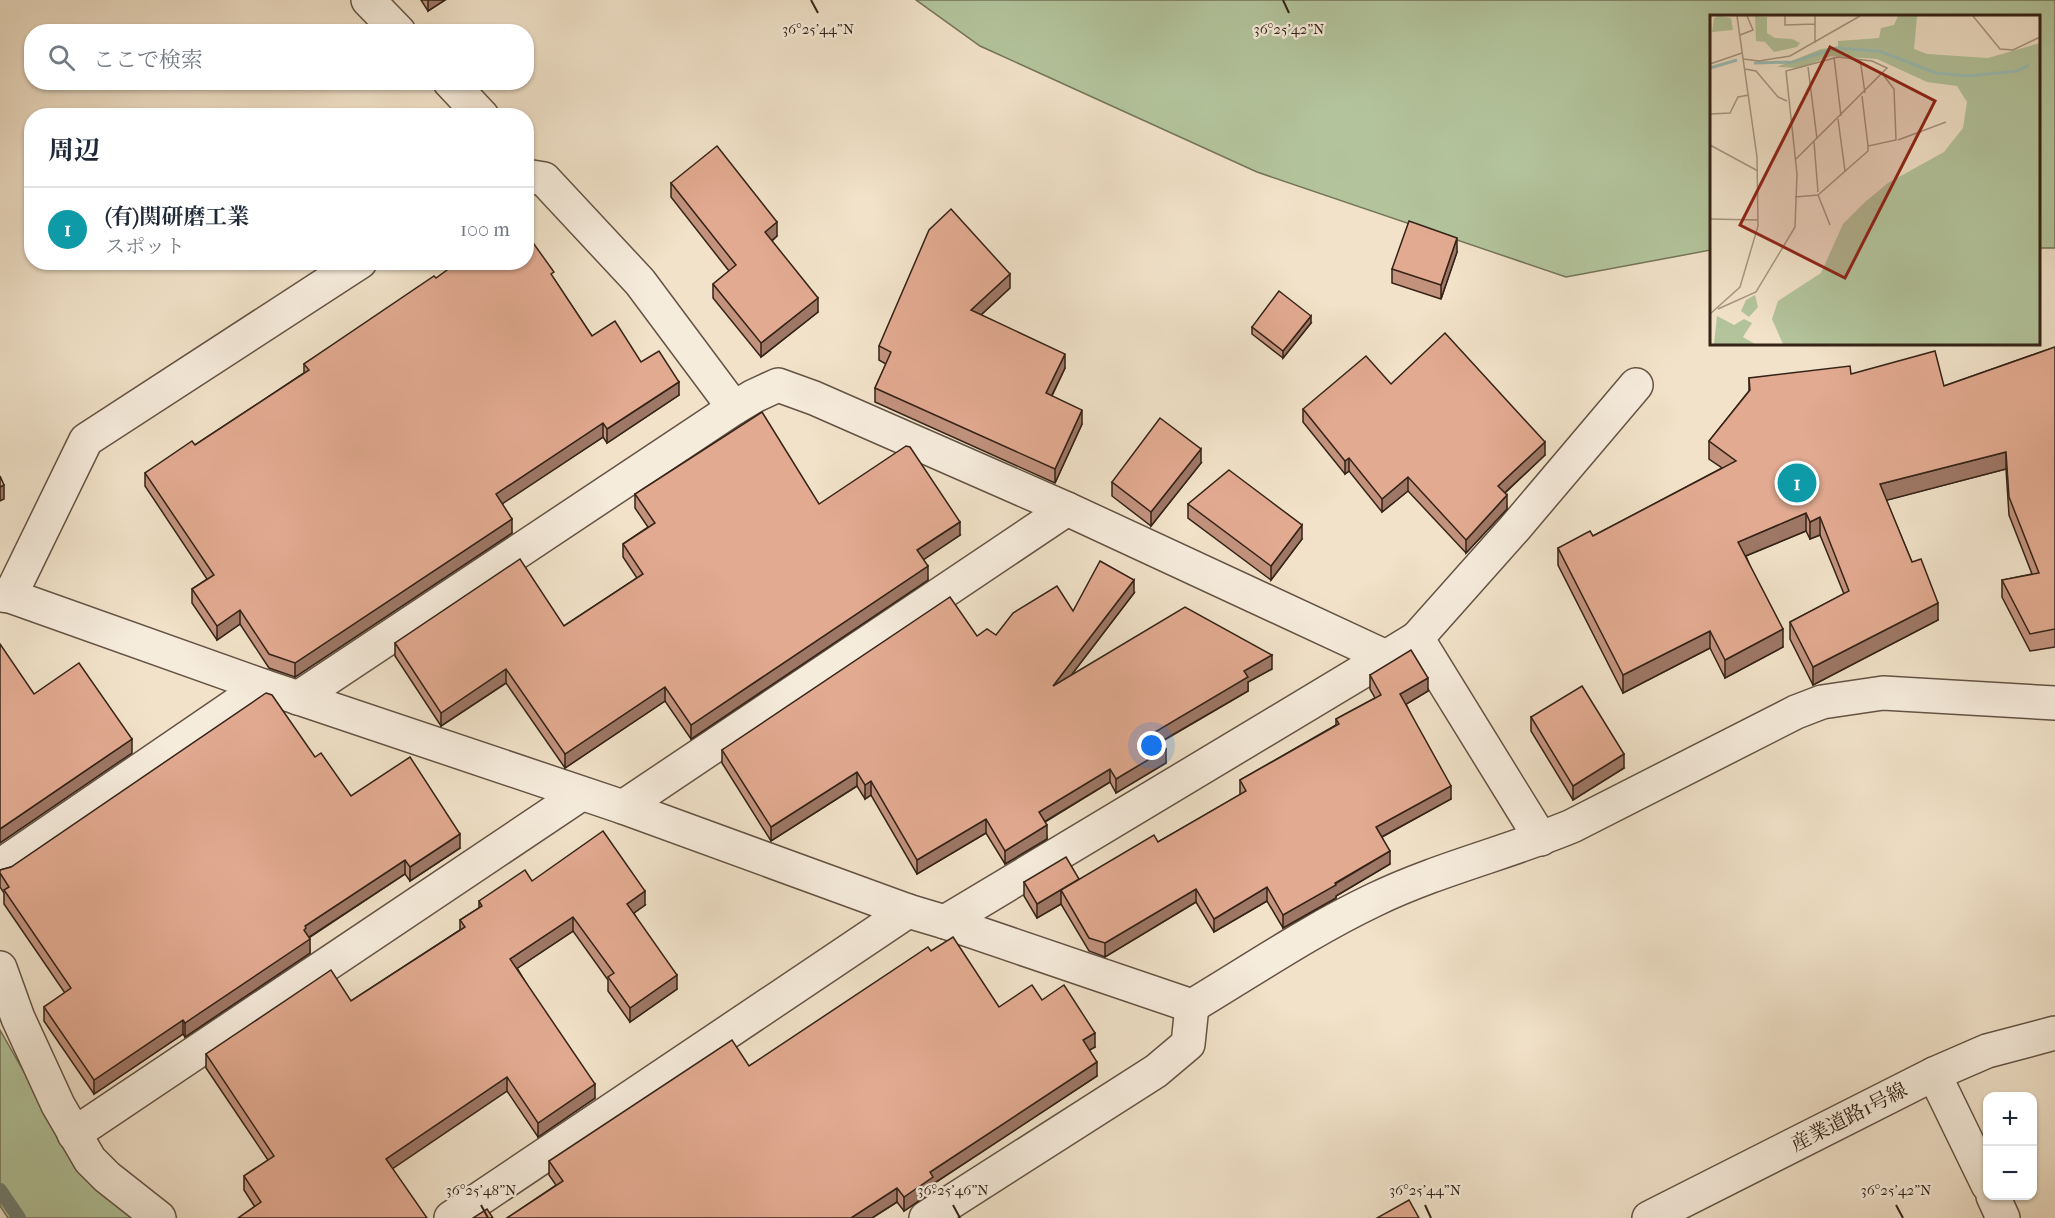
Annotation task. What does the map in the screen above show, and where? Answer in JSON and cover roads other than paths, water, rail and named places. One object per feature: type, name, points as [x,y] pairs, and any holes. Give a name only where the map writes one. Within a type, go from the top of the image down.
[{"type":"street","points":[[369,0],[392,24]]},
{"type":"street","points":[[458,90],[474,108]]},
{"type":"street","points":[[534,174],[640,282],[734,408]]},
{"type":"street","points":[[348,270],[86,440],[5,596],[298,698],[623,807],[908,911],[1192,1006],[1322,928],[1374,900],[1418,881],[1572,826],[1796,712],[1822,702],[1883,693],[2055,703]]},
{"type":"street","points":[[298,698],[734,408],[778,385],[814,398],[1067,509],[1386,657]]},
{"type":"street","points":[[945,922],[1418,638],[1636,385]]},
{"type":"street","points":[[623,807],[1067,509]]},
{"type":"street","points":[[1418,638],[1540,839]]},
{"type":"street","points":[[0,866],[263,686]]},
{"type":"street","points":[[74,1134],[581,794]]},
{"type":"street","points":[[452,1218],[908,911]]},
{"type":"street","points":[[0,968],[18,1018],[58,1105],[74,1134],[95,1166],[159,1218]]},
{"type":"street","points":[[926,1218],[1156,1071],[1188,1044],[1192,1006]]},
{"type":"street","name":"産業道路1号線","points":[[1649,1218],[1934,1074],[1987,1051],[2055,1033]]},
{"type":"street","points":[[1934,1074],[1983,1175]]},
{"type":"street","points":[[1995,1200],[2003,1218]]},
{"type":"waterway","points":[[0,1190],[19,1218]]},
{"type":"place","name":"(有)関研磨工業","points":[[1797,483]]}]
